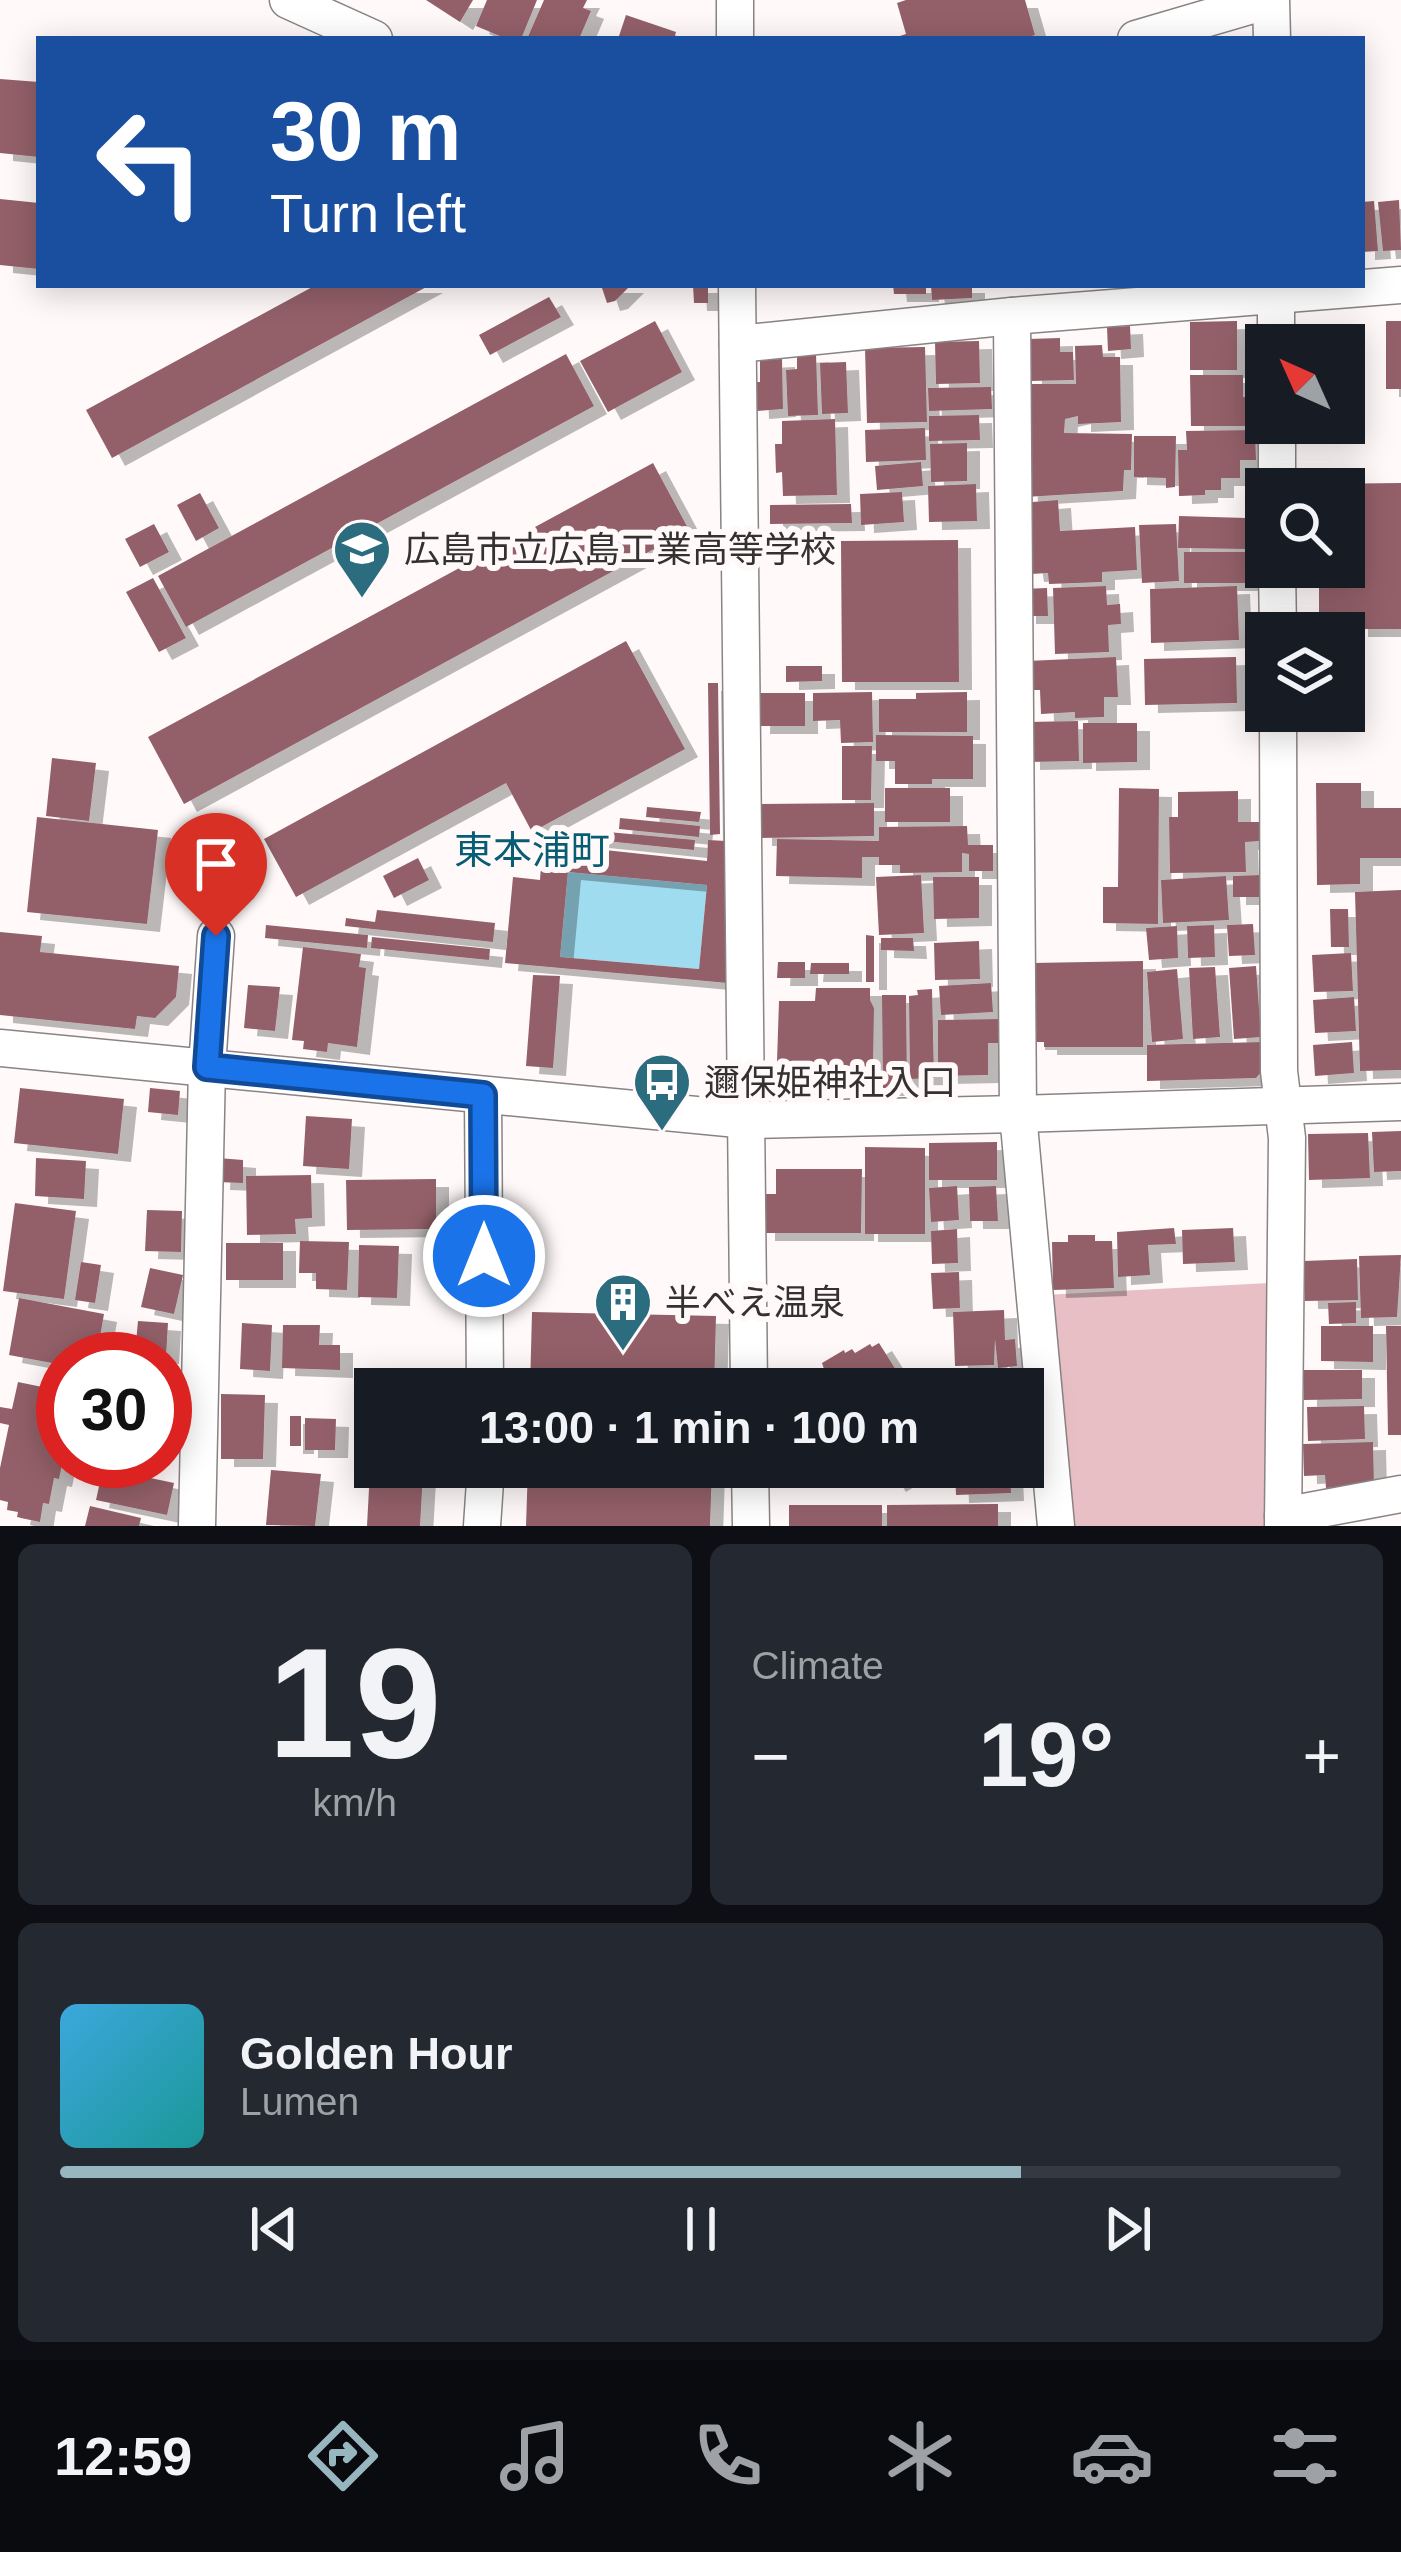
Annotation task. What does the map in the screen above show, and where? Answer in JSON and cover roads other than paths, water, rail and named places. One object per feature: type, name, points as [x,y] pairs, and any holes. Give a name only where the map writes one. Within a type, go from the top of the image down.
[{"type":"street","points":[[288,0],[367,36]]},
{"type":"street","points":[[735,0],[735,36]]},
{"type":"street","points":[[1146,36],[1270,0],[1272,36]]},
{"type":"street","points":[[1365,286],[1401,285]]},
{"type":"street","points":[[737,288],[749,1368]]},
{"type":"street","points":[[738,344],[1326,288]]},
{"type":"street","points":[[1276,290],[1276,324]]},
{"type":"street","points":[[1012,316],[1018,1114],[1056,1526]]},
{"type":"street","points":[[1278,732],[1280,1070],[1287,1138],[1283,1521],[1401,1494]]},
{"type":"street","points":[[197,1526],[207,1067],[216,936]]},
{"type":"street","points":[[0,1048],[748,1120],[1401,1102]]},
{"type":"street","points":[[483,1095],[485,1368]]},
{"type":"street","points":[[482,1526],[485,1488]]},
{"type":"street","points":[[750,1488],[751,1526]]},
{"type":"water","points":[[568,872],[707,885],[699,969],[560,957]]},
{"type":"place","name":"広島市立広島工業高等学校","points":[[362,600]]},
{"type":"place","name":"邇保姫神社入口","points":[[662,1133]]},
{"type":"place","name":"半べえ温泉","points":[[623,1353]]},
{"type":"district","name":"東本浦町","points":[[532,850]]}]
